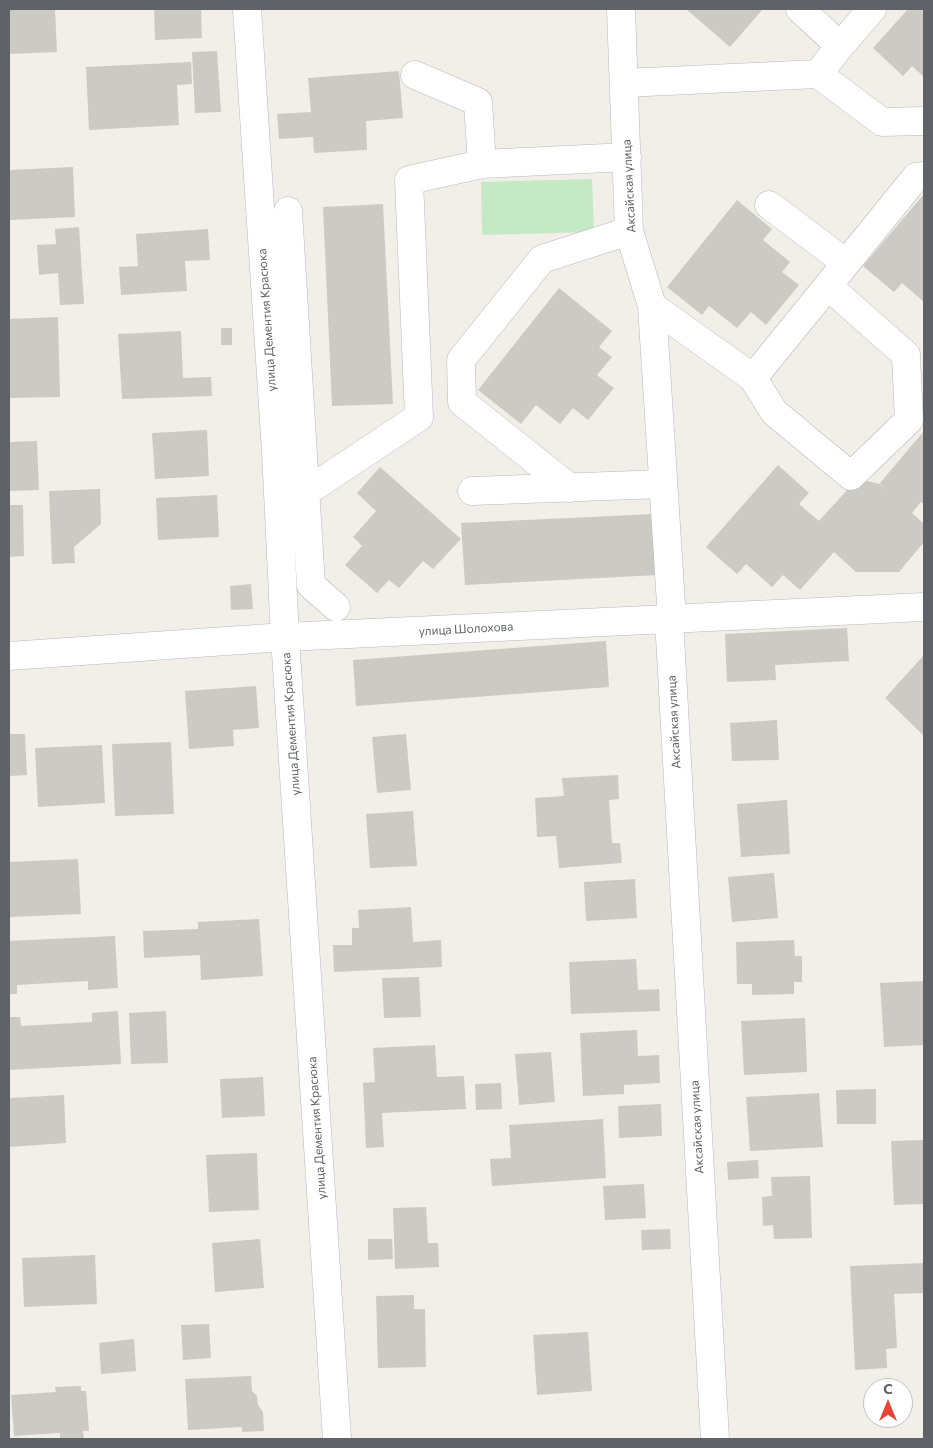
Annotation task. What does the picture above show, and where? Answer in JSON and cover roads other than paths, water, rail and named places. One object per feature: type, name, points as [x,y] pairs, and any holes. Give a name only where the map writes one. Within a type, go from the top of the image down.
[{"type":"street","name":"улица Дементия Красюка","points":[[248,9],[276,451],[285,637],[337,1439]]},
{"type":"street","name":"Аксайская улица","points":[[621,9],[629,231],[652,306],[671,604],[668,619],[715,1439]]},
{"type":"street","points":[[800,9],[840,46]]},
{"type":"street","points":[[818,74],[872,9]]},
{"type":"street","points":[[624,83],[818,74],[882,122],[924,121]]},
{"type":"street","points":[[415,75],[478,102],[482,164]]},
{"type":"street","points":[[306,492],[419,417],[409,180],[482,164],[626,157]]},
{"type":"street","points":[[753,378],[916,177],[924,176]]},
{"type":"street","points":[[770,204],[846,263]]},
{"type":"street","points":[[288,211],[311,585],[336,607]]},
{"type":"street","points":[[570,488],[462,402],[462,360],[542,259],[629,231]]},
{"type":"street","points":[[652,306],[753,378],[774,412],[851,476],[909,420],[906,356],[828,286]]},
{"type":"street","points":[[472,491],[663,484]]},
{"type":"street","name":"улица Шолохова","points":[[9,656],[285,637],[924,607]]}]
